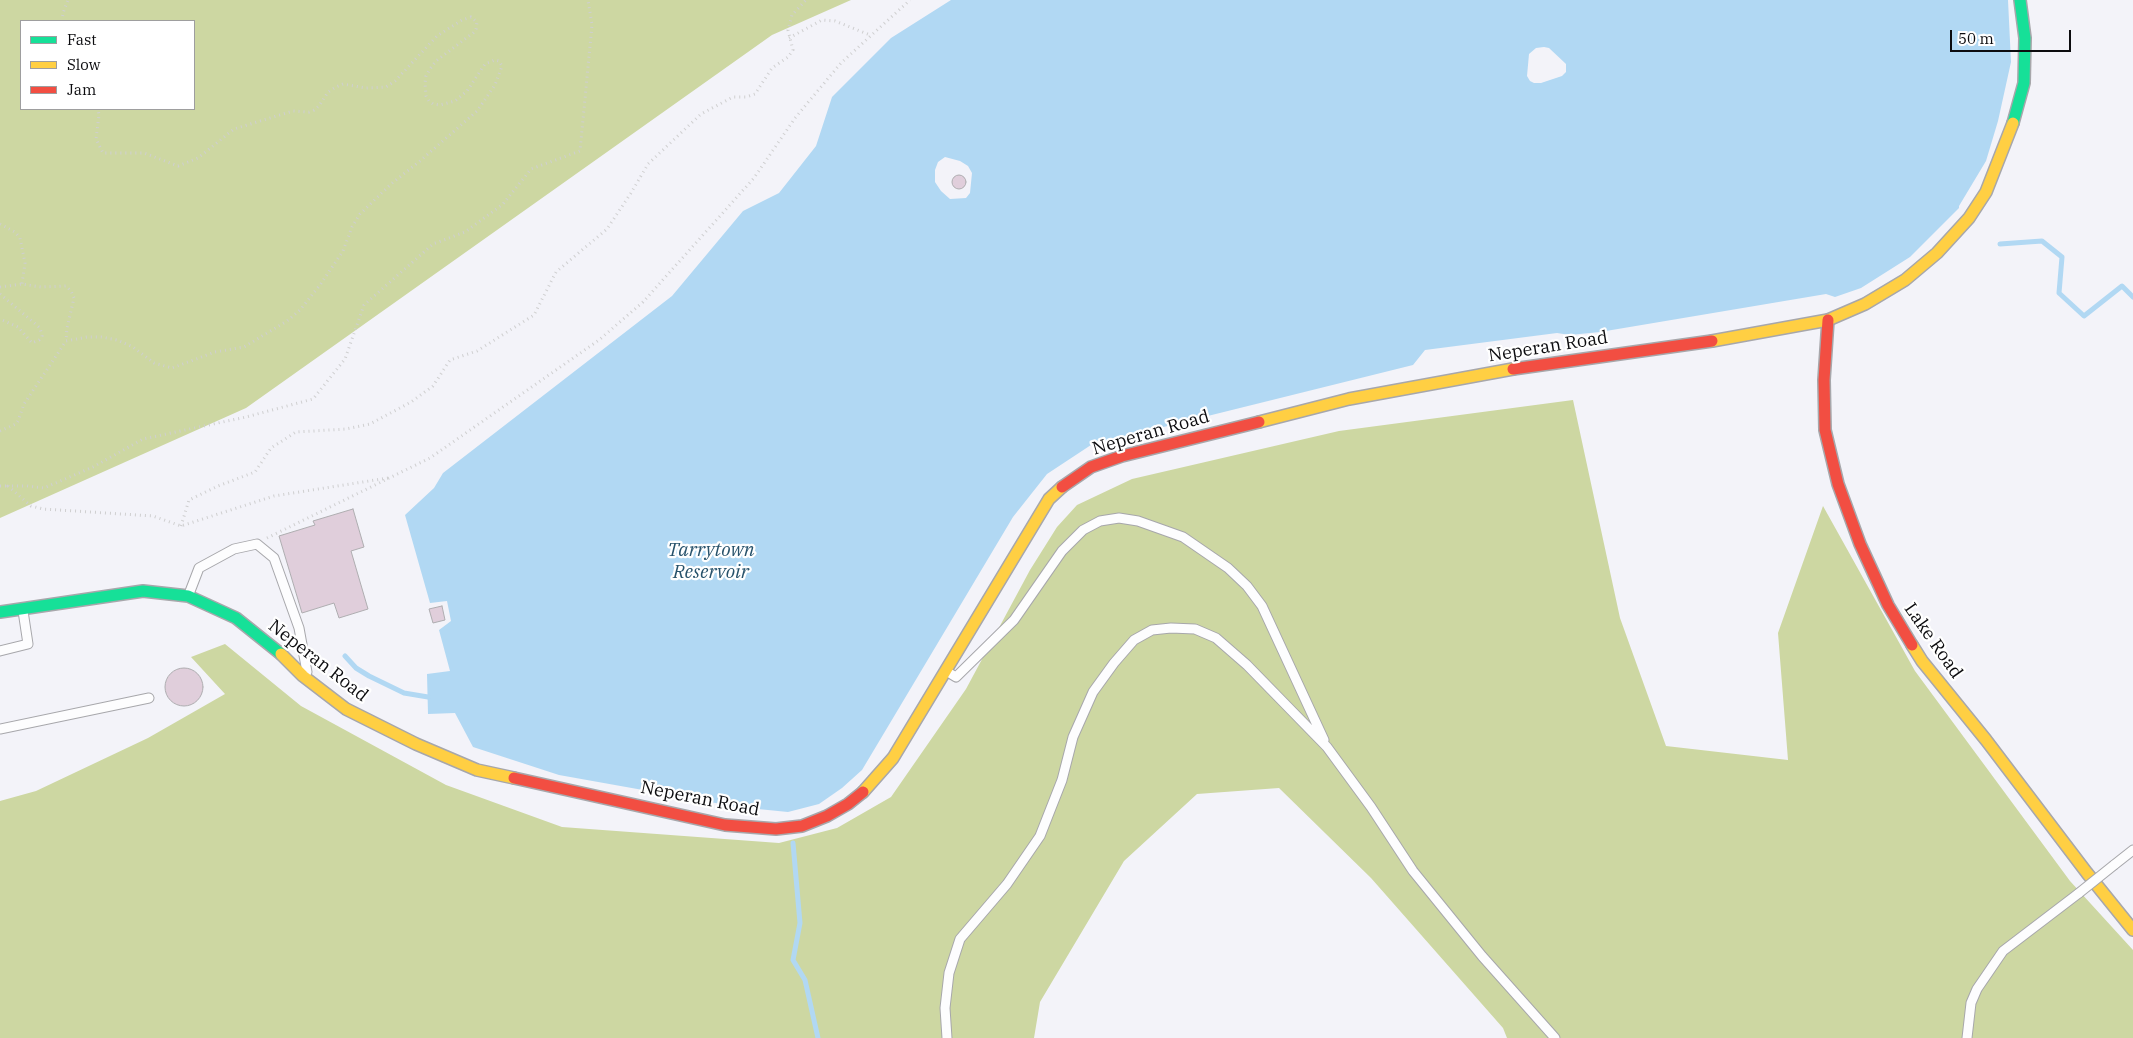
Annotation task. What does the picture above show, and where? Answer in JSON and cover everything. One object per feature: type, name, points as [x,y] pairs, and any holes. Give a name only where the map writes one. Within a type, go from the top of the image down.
[{"type":"street","name":"Neperan Road","points":[[0,612],[143,591],[188,596],[236,618],[346,709],[416,744],[478,770],[725,825],[776,830],[802,826],[827,816],[848,804],[870,787],[893,758],[1049,500],[1070,480],[1091,467],[1132,454],[1349,399],[1537,365],[1742,337],[1828,320],[1865,304],[1905,280],[1937,252],[1963,225],[1986,192],[2016,116],[2024,84],[2025,38],[2020,0]]},
{"type":"street","name":"Lake Road","points":[[1828,320],[1824,380],[1825,430],[1838,484],[1860,544],[1888,605],[1922,661],[1986,740],[2086,873],[2133,930]]},
{"type":"lane","points":[[946,672],[956,677],[1014,620],[1062,551],[1083,530],[1100,522],[1119,518],[1138,521],[1183,537],[1228,568],[1247,586],[1262,606],[1327,747]]},
{"type":"lane","points":[[188,596],[199,568],[234,549],[257,544],[274,558],[299,628],[308,679]]},
{"type":"lane","points":[[0,651],[28,644],[23,608]]},
{"type":"lane","points":[[947,1038],[945,1008],[949,973],[960,939],[1006,884],[1040,836],[1062,780],[1073,737],[1093,692],[1134,640],[1152,630],[1171,628],[1195,629],[1216,638],[1247,665],[1327,747],[1371,807],[1413,872],[1482,956],[1555,1038]]},
{"type":"lane","points":[[0,729],[149,698]]},
{"type":"lane","points":[[1966,1038],[1971,1003],[1977,989],[2003,951],[2133,850]]},
{"type":"path","points":[[62,20],[68,0]]},
{"type":"path","points":[[0,486],[44,488],[93,467],[143,439],[246,417],[313,399],[345,359],[364,305],[433,244],[465,232],[503,204],[531,169],[580,151],[592,25],[588,0]]},
{"type":"path","points":[[181,526],[189,500],[218,486],[255,472],[271,448],[296,432],[346,429],[370,424],[410,402],[433,386],[450,360],[478,351],[534,315],[556,272],[607,229],[632,193],[648,164],[701,114],[733,97],[746,97],[755,94],[772,68],[788,57],[793,50],[788,30],[792,15],[806,0]]},
{"type":"path","points":[[257,544],[280,530],[430,458],[599,340],[643,302],[754,178],[795,118],[841,63],[910,0]]},
{"type":"path","points":[[66,341],[87,337],[117,340],[134,347],[154,363],[172,368],[215,352],[244,347],[287,321],[300,310],[320,285],[343,251],[360,214],[391,184],[477,111],[495,86],[502,66],[499,61],[495,60],[485,64],[467,91],[455,101],[440,105],[430,101],[426,96],[425,84],[426,76],[430,69],[436,60],[476,29],[476,22],[472,17],[462,20],[437,36],[395,81],[386,86],[366,88],[343,84],[336,86],[328,92],[319,106],[309,112],[293,111],[234,129],[198,158],[178,166],[144,153],[103,153],[96,139],[98,110]]},
{"type":"path","points":[[790,38],[822,20],[834,21],[870,35]]},
{"type":"path","points":[[0,224],[15,232],[20,238],[24,263],[22,284]]},
{"type":"path","points":[[0,287],[22,284],[41,287],[66,286],[74,298],[66,341],[24,404],[16,424],[0,431]]},
{"type":"path","points":[[0,294],[32,320],[40,328],[42,336],[39,340],[32,343],[18,328],[0,319]]},
{"type":"path","points":[[8,486],[31,506],[43,509],[153,516],[181,526],[274,496],[388,478]]},
{"type":"green space","points":[[0,0],[851,0],[772,35],[246,408],[0,518]]},
{"type":"green space","points":[[1573,400],[1620,618],[1666,746],[1788,760],[1778,633],[1823,506],[1915,671],[2070,881],[2133,950],[2133,1038],[1507,1038],[1503,1028],[1371,878],[1279,788],[1197,794],[1124,861],[1040,1002],[1034,1038],[0,1038],[0,801],[36,791],[148,738],[225,694],[191,657],[225,644],[301,706],[446,785],[562,827],[779,843],[837,828],[891,797],[966,689],[1030,570],[1057,527],[1077,505],[1132,479],[1339,431]]},
{"type":"water","name":"Tarrytown Reservoir","points":[[951,0],[2008,0],[2011,62],[1998,121],[1986,161],[1959,208],[1910,257],[1861,288],[1835,297],[1826,294],[1600,332],[1570,335],[1557,333],[1425,350],[1413,365],[1091,445],[1047,474],[1013,517],[862,770],[842,788],[819,804],[788,812],[738,807],[559,775],[473,747],[455,713],[428,714],[427,674],[450,671],[439,630],[451,621],[447,601],[430,603],[405,515],[434,488],[443,473],[672,296],[743,211],[779,193],[816,146],[832,97],[891,38]],"holes":[[[1536,48],[1549,48],[1566,64],[1566,72],[1562,76],[1541,83],[1534,83],[1527,76],[1529,54]],[[945,157],[960,161],[968,166],[972,173],[970,193],[966,198],[950,199],[935,182],[935,170],[938,162]]]},
{"type":"building","points":[[956,175],[962,175],[966,182],[962,189],[956,189],[952,185],[952,179]]},
{"type":"building","points":[[353,509],[364,547],[351,551],[368,609],[339,618],[334,603],[302,613],[279,536],[315,525],[313,521]]},
{"type":"building","points":[[442,606],[445,620],[433,623],[429,609]]},
{"type":"building","points":[[184,668],[198,673],[203,687],[198,701],[184,706],[170,701],[165,687],[170,673]]},
{"type":"waterway","points":[[2000,244],[2042,241],[2062,257],[2059,293],[2084,316],[2122,286],[2133,297]]},
{"type":"waterway","points":[[345,656],[356,668],[369,676],[404,693],[428,697]]},
{"type":"waterway","points":[[793,843],[800,923],[793,960],[805,980],[818,1038]]},
{"type":"traffic: fast","points":[[2013,123],[2024,83],[2025,38],[2020,0]]},
{"type":"traffic: fast","points":[[0,612],[143,591],[188,596],[236,618],[281,654]]},
{"type":"traffic: slow","points":[[1712,341],[1828,320],[1865,304],[1905,280],[1937,253],[1969,218],[1986,192],[2013,123]]},
{"type":"traffic: slow","points":[[1259,422],[1349,399],[1513,369]]},
{"type":"traffic: slow","points":[[863,792],[893,758],[1049,499],[1062,487]]},
{"type":"traffic: slow","points":[[1912,645],[1922,661],[1986,740],[2087,873],[2133,930]]},
{"type":"traffic: slow","points":[[281,654],[303,676],[346,709],[416,744],[477,770],[514,778]]},
{"type":"traffic: jam","points":[[1828,320],[1824,380],[1825,430],[1838,484],[1860,544],[1888,605],[1912,645]]},
{"type":"traffic: jam","points":[[1513,369],[1712,341]]},
{"type":"traffic: jam","points":[[1062,487],[1091,467],[1122,456],[1259,422]]},
{"type":"traffic: jam","points":[[514,778],[725,825],[776,829],[802,826],[827,816],[848,804],[863,792]]}]
